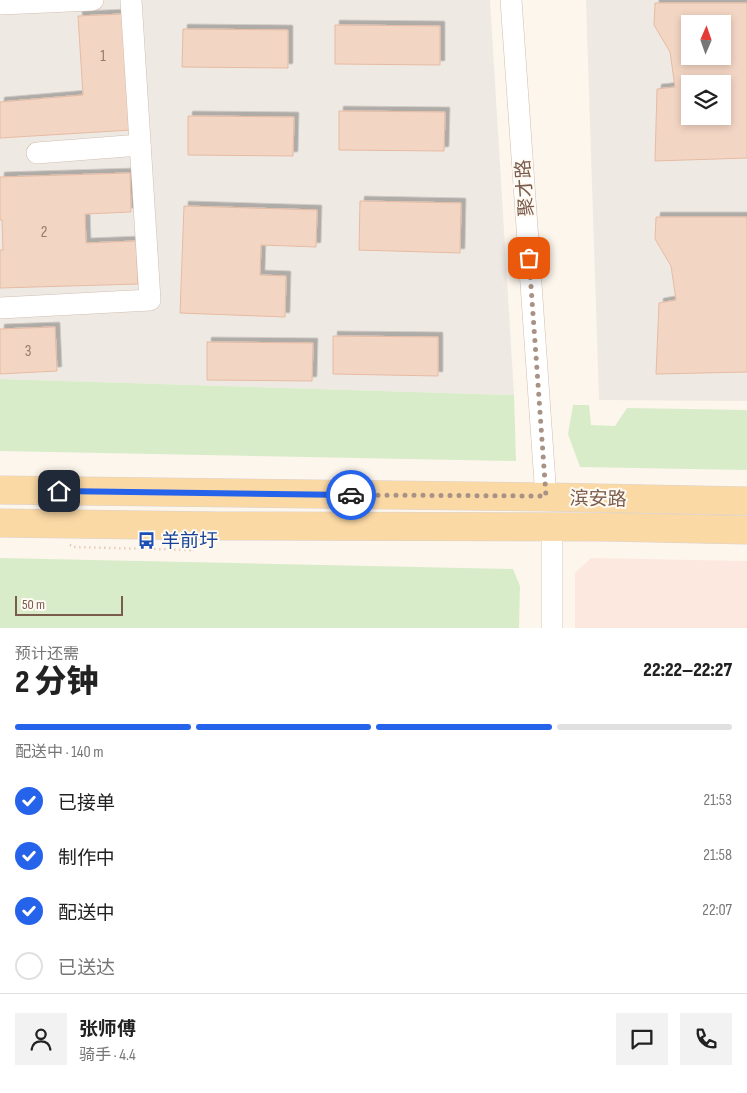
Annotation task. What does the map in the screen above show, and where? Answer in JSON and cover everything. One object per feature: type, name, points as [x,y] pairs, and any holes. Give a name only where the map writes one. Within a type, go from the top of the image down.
[{"type":"main road","name":"滨安路","points":[[0,490],[546,496],[747,501]]},
{"type":"main road","name":"滨安路","points":[[0,523],[218,526],[606,527],[747,530]]},
{"type":"street","points":[[0,4],[93,0]]},
{"type":"street","points":[[0,308],[150,300],[131,0]]},
{"type":"street","name":"聚才路","points":[[511,0],[546,496]]},
{"type":"street","points":[[37,153],[140,145]]},
{"type":"street","points":[[552,528],[552,628]]},
{"type":"shaded area","points":[[0,0],[490,0],[514,395],[0,379]]},
{"type":"shaded area","points":[[586,0],[747,0],[747,401],[599,400]]},
{"type":"shaded area","points":[[591,558],[747,561],[747,628],[575,628],[575,573]]},
{"type":"green space","points":[[0,379],[514,395],[516,461],[0,451]]},
{"type":"green space","points":[[573,405],[589,405],[591,425],[615,426],[627,408],[747,410],[747,470],[580,467],[568,434]]},
{"type":"green space","points":[[0,558],[513,569],[520,586],[519,628],[0,628]]},
{"type":"building","points":[[655,3],[747,3],[747,158],[655,161],[657,89],[675,87],[670,52],[654,25]]},
{"type":"building","points":[[123,14],[131,130],[0,138],[0,102],[83,95],[78,16]]},
{"type":"building","points":[[335,25],[440,26],[440,65],[335,64]]},
{"type":"building","points":[[183,29],[288,30],[288,68],[182,67]]},
{"type":"building","points":[[339,111],[445,112],[444,151],[339,150]]},
{"type":"building","points":[[188,116],[294,117],[293,156],[188,155]]},
{"type":"building","points":[[130,173],[131,212],[85,214],[86,243],[136,241],[138,284],[0,288],[0,250],[3,250],[2,220],[0,220],[0,177]]},
{"type":"building","points":[[360,201],[461,203],[460,253],[359,250]]},
{"type":"building","points":[[184,206],[317,210],[316,247],[261,245],[260,275],[286,276],[285,317],[180,313]]},
{"type":"building","points":[[656,217],[747,217],[747,372],[656,374],[659,303],[676,300],[671,266],[655,239]]},
{"type":"building","points":[[55,327],[57,371],[0,374],[0,329]]},
{"type":"building","points":[[333,336],[438,337],[438,376],[333,374]]},
{"type":"building","points":[[207,342],[313,343],[312,381],[207,380]]},
{"type":"way so far","points":[[351,495],[546,496],[529,258]]},
{"type":"place","name":"羊前圩","points":[[147,540]]},
{"type":"route","points":[[59,491],[351,495]]}]
